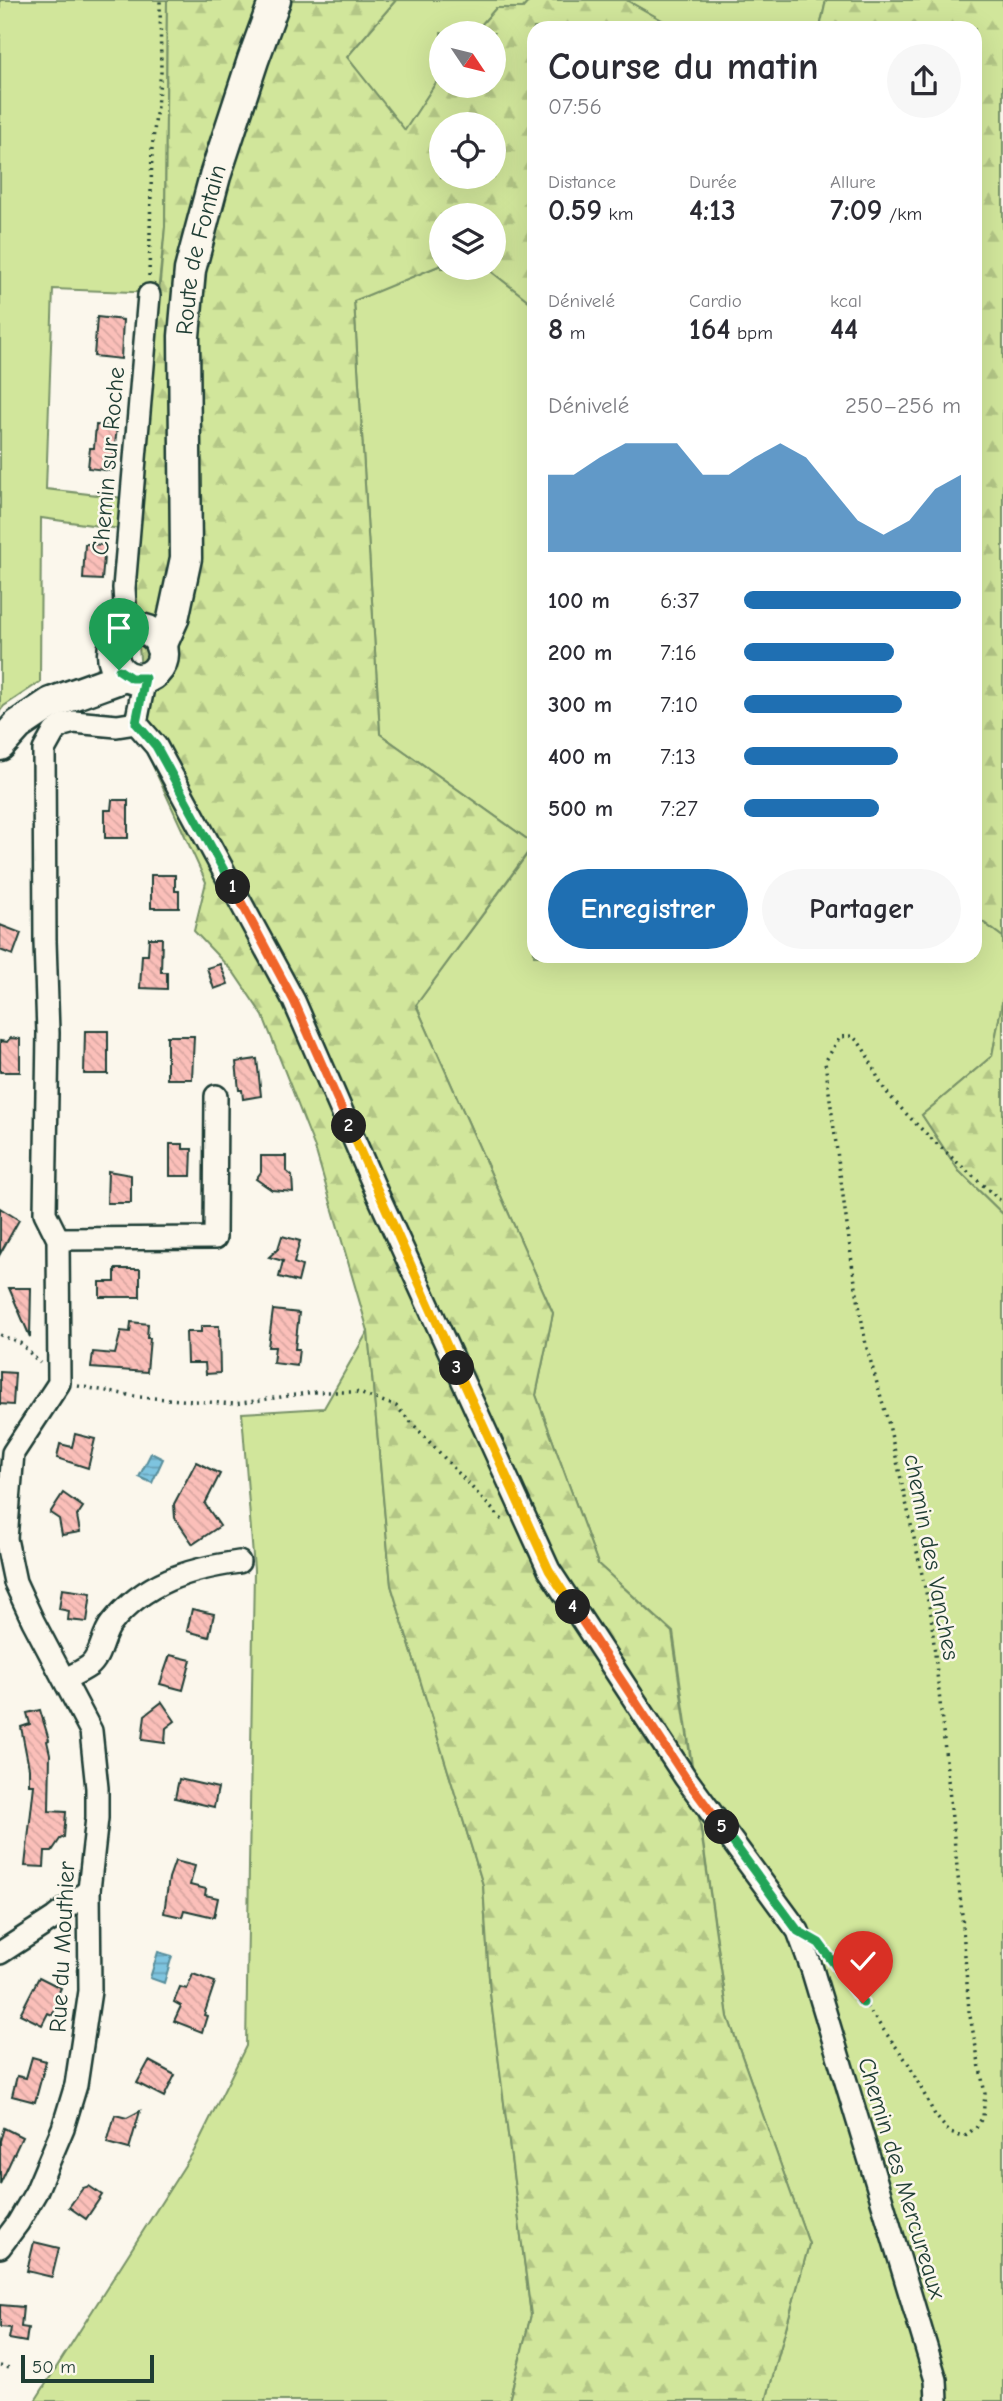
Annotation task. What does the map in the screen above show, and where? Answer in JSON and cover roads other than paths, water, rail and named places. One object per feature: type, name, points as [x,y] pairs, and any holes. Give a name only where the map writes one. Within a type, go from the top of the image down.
[{"type":"street","name":"Route de Fontain","points":[[146,635],[160,607],[186,509],[184,336],[190,270],[215,176],[275,0]]},
{"type":"street","name":"Chemin sur Roche","points":[[146,635],[126,622],[124,588],[149,295]]},
{"type":"street","points":[[0,722],[44,689],[84,677],[128,670],[152,675],[162,662],[146,635],[118,639],[128,670],[136,723],[117,726],[74,722],[63,725],[54,732],[44,750],[48,1032],[46,1213],[58,1239],[215,1238],[216,1096]]},
{"type":"street","points":[[0,746],[18,725],[51,704],[128,670]]},
{"type":"street","name":"Chemin des Mercureaux","points":[[136,723],[156,746],[294,1001],[378,1195],[549,1570],[685,1777],[798,1931],[812,1969],[936,2380],[937,2401]]},
{"type":"street","name":"Rue du Mouthier","points":[[0,2248],[36,2192],[63,2127],[76,2085],[90,1991],[89,1890],[97,1818],[91,1731],[15,1582],[6,1539],[13,1453],[59,1382],[58,1239]]},
{"type":"street","points":[[65,1679],[91,1665],[110,1624],[163,1580],[206,1567],[239,1562]]},
{"type":"street","points":[[0,1953],[54,1918],[89,1890]]},
{"type":"water","points":[[151,1453],[163,1459],[152,1483],[139,1477]]},
{"type":"water","points":[[158,1952],[172,1956],[164,1983],[150,1978]]}]
